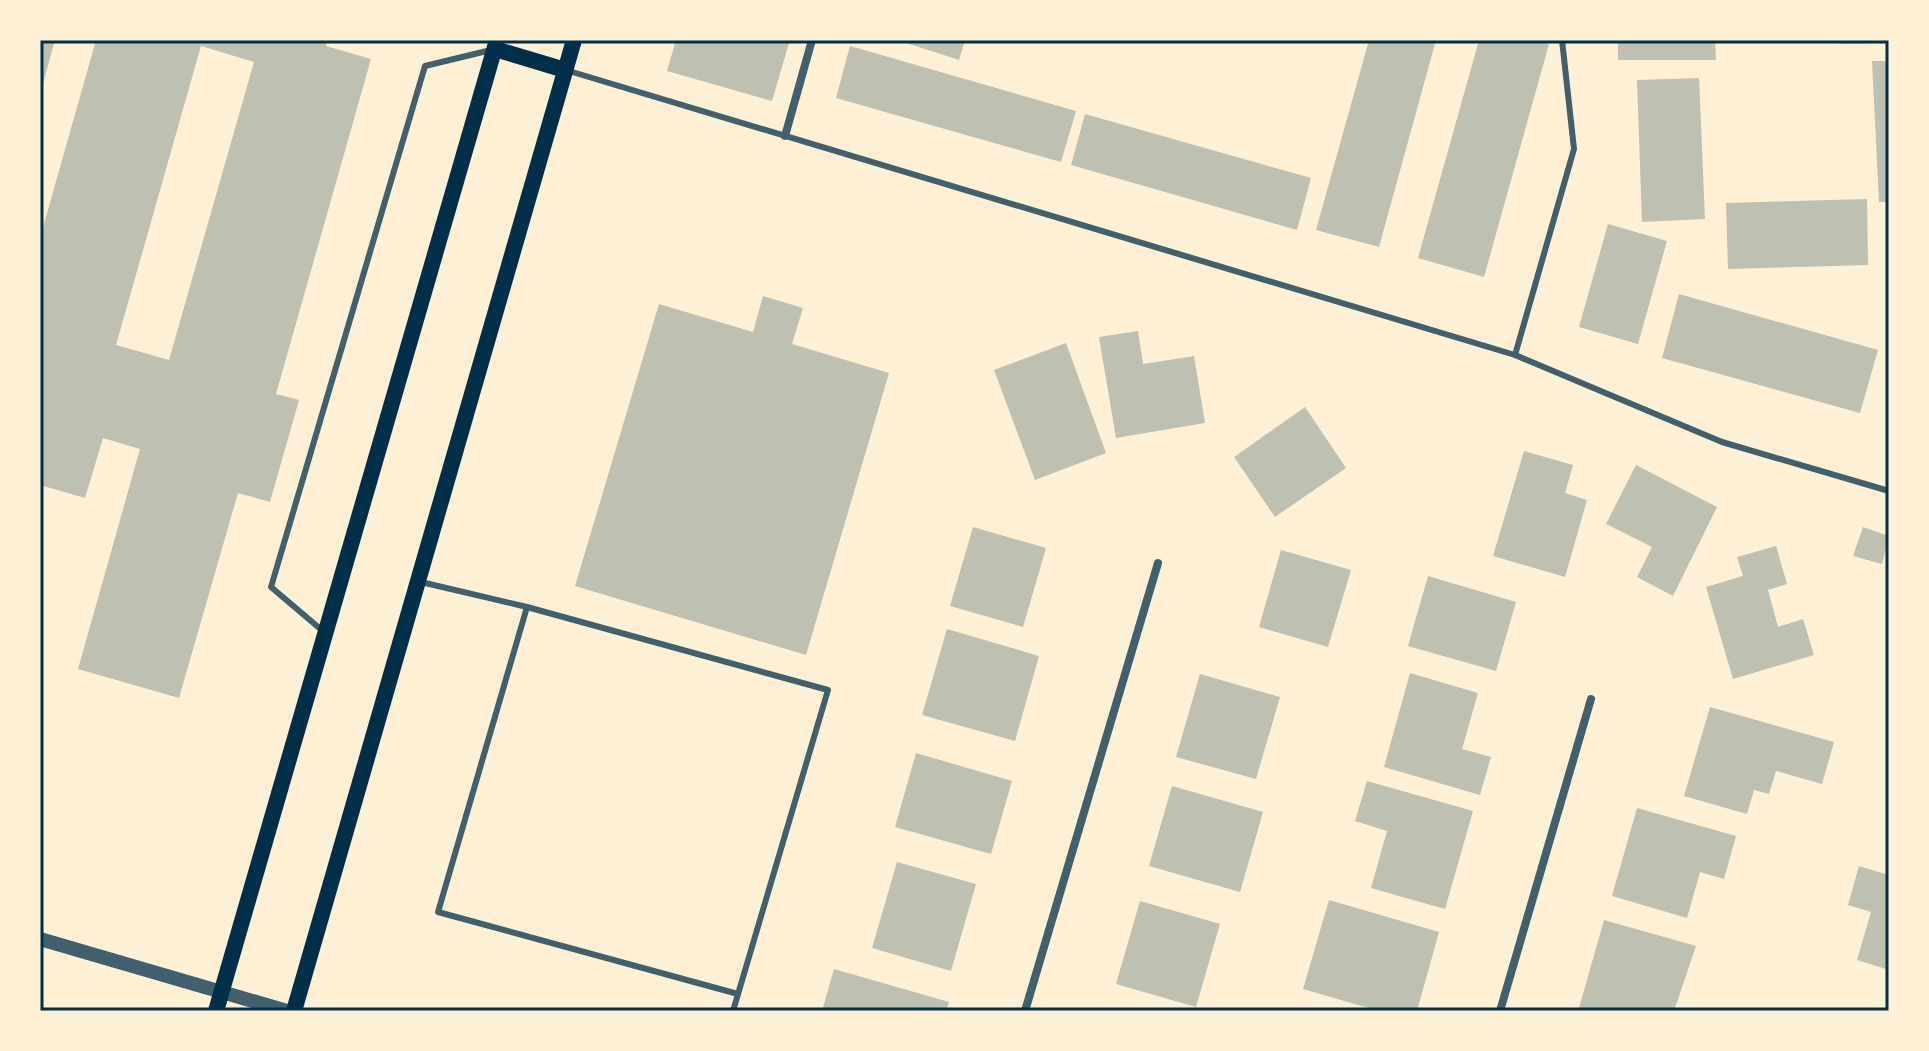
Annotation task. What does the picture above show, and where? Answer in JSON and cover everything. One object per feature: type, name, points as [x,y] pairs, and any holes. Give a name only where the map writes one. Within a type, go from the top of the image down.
[{"type":"main road","points":[[294,1011],[574,40]]},
{"type":"main road","points":[[216,1011],[496,44],[565,70]]},
{"type":"street","points":[[785,136],[812,40]]},
{"type":"street","points":[[1025,1011],[1158,563]]},
{"type":"street","points":[[1500,1011],[1591,699]]},
{"type":"street","points":[[40,939],[287,1011]]},
{"type":"lane","points":[[1515,355],[1574,149],[1562,40]]},
{"type":"lane","points":[[326,633],[271,587],[425,66],[496,44]]},
{"type":"lane","points":[[565,70],[1515,355],[1722,442],[1889,491]]},
{"type":"lane","points":[[418,581],[527,607],[828,690],[733,1011]]},
{"type":"lane","points":[[527,607],[438,912],[738,994]]},
{"type":"building","points":[[40,40],[55,40],[41,91],[40,91]]},
{"type":"building","points":[[96,40],[327,40],[326,46],[371,59],[276,394],[299,400],[270,502],[238,493],[179,698],[78,669],[140,449],[103,438],[85,498],[40,485],[40,238]],"holes":[[[201,46],[254,62],[169,360],[116,345]]]},
{"type":"building","points":[[676,40],[789,43],[772,101],[667,71]]},
{"type":"building","points":[[897,40],[965,40],[959,60]]},
{"type":"building","points":[[1369,40],[1436,40],[1379,247],[1316,230]]},
{"type":"building","points":[[1479,40],[1534,40],[1549,44],[1484,277],[1418,258]]},
{"type":"building","points":[[1618,40],[1715,40],[1716,60],[1618,60]]},
{"type":"building","points":[[1839,40],[1889,40],[1889,43],[1839,44]]},
{"type":"building","points":[[850,46],[1076,111],[1061,162],[836,98]]},
{"type":"building","points":[[1872,61],[1889,61],[1889,202],[1879,202]]},
{"type":"building","points":[[1699,78],[1705,219],[1642,222],[1637,80]]},
{"type":"building","points":[[1085,114],[1311,178],[1297,230],[1071,165]]},
{"type":"building","points":[[1867,199],[1868,265],[1728,269],[1726,203]]},
{"type":"building","points":[[1608,224],[1667,241],[1638,344],[1579,327]]},
{"type":"building","points":[[1679,294],[1878,350],[1860,413],[1662,358]]},
{"type":"building","points":[[763,296],[803,308],[792,344],[889,373],[806,655],[575,586],[659,304],[753,332]]},
{"type":"building","points":[[1138,331],[1143,364],[1194,356],[1205,423],[1116,438],[1099,337]]},
{"type":"building","points":[[1066,343],[1106,453],[1035,480],[994,370]]},
{"type":"building","points":[[1305,407],[1346,468],[1275,517],[1234,457]]},
{"type":"building","points":[[1524,451],[1573,465],[1565,493],[1587,500],[1565,577],[1493,556]]},
{"type":"building","points":[[1636,465],[1717,507],[1673,596],[1637,577],[1652,547],[1606,524]]},
{"type":"building","points":[[973,527],[1046,548],[1023,627],[950,606]]},
{"type":"building","points":[[1863,527],[1889,536],[1882,564],[1853,556]]},
{"type":"building","points":[[1776,546],[1787,584],[1768,590],[1778,627],[1803,619],[1814,655],[1733,679],[1706,587],[1743,576],[1737,557]]},
{"type":"building","points":[[1281,550],[1351,570],[1328,647],[1259,627]]},
{"type":"building","points":[[1428,576],[1516,602],[1496,671],[1408,646]]},
{"type":"building","points":[[947,629],[1039,656],[1015,741],[922,715]]},
{"type":"building","points":[[1410,673],[1478,693],[1462,749],[1491,757],[1480,795],[1384,767]]},
{"type":"building","points":[[1200,674],[1280,697],[1256,779],[1176,757]]},
{"type":"building","points":[[1710,707],[1834,742],[1822,784],[1776,771],[1769,794],[1754,790],[1747,814],[1684,796]]},
{"type":"building","points":[[916,753],[1012,781],[991,854],[895,827]]},
{"type":"building","points":[[1367,781],[1473,811],[1445,909],[1371,888],[1387,831],[1355,821]]},
{"type":"building","points":[[1172,786],[1263,812],[1240,892],[1149,866]]},
{"type":"building","points":[[1637,808],[1736,836],[1724,879],[1700,872],[1687,918],[1612,896]]},
{"type":"building","points":[[897,862],[976,884],[951,971],[872,948]]},
{"type":"building","points":[[1859,866],[1889,875],[1889,970],[1857,960],[1871,912],[1848,905]]},
{"type":"building","points":[[1329,900],[1439,932],[1417,1011],[1379,1011],[1303,989]]},
{"type":"building","points":[[1140,901],[1220,924],[1196,1007],[1116,984]]},
{"type":"building","points":[[1604,920],[1696,946],[1674,1011],[1590,1011],[1579,1008]]},
{"type":"building","points":[[834,969],[949,1002],[946,1011],[822,1011]]}]
